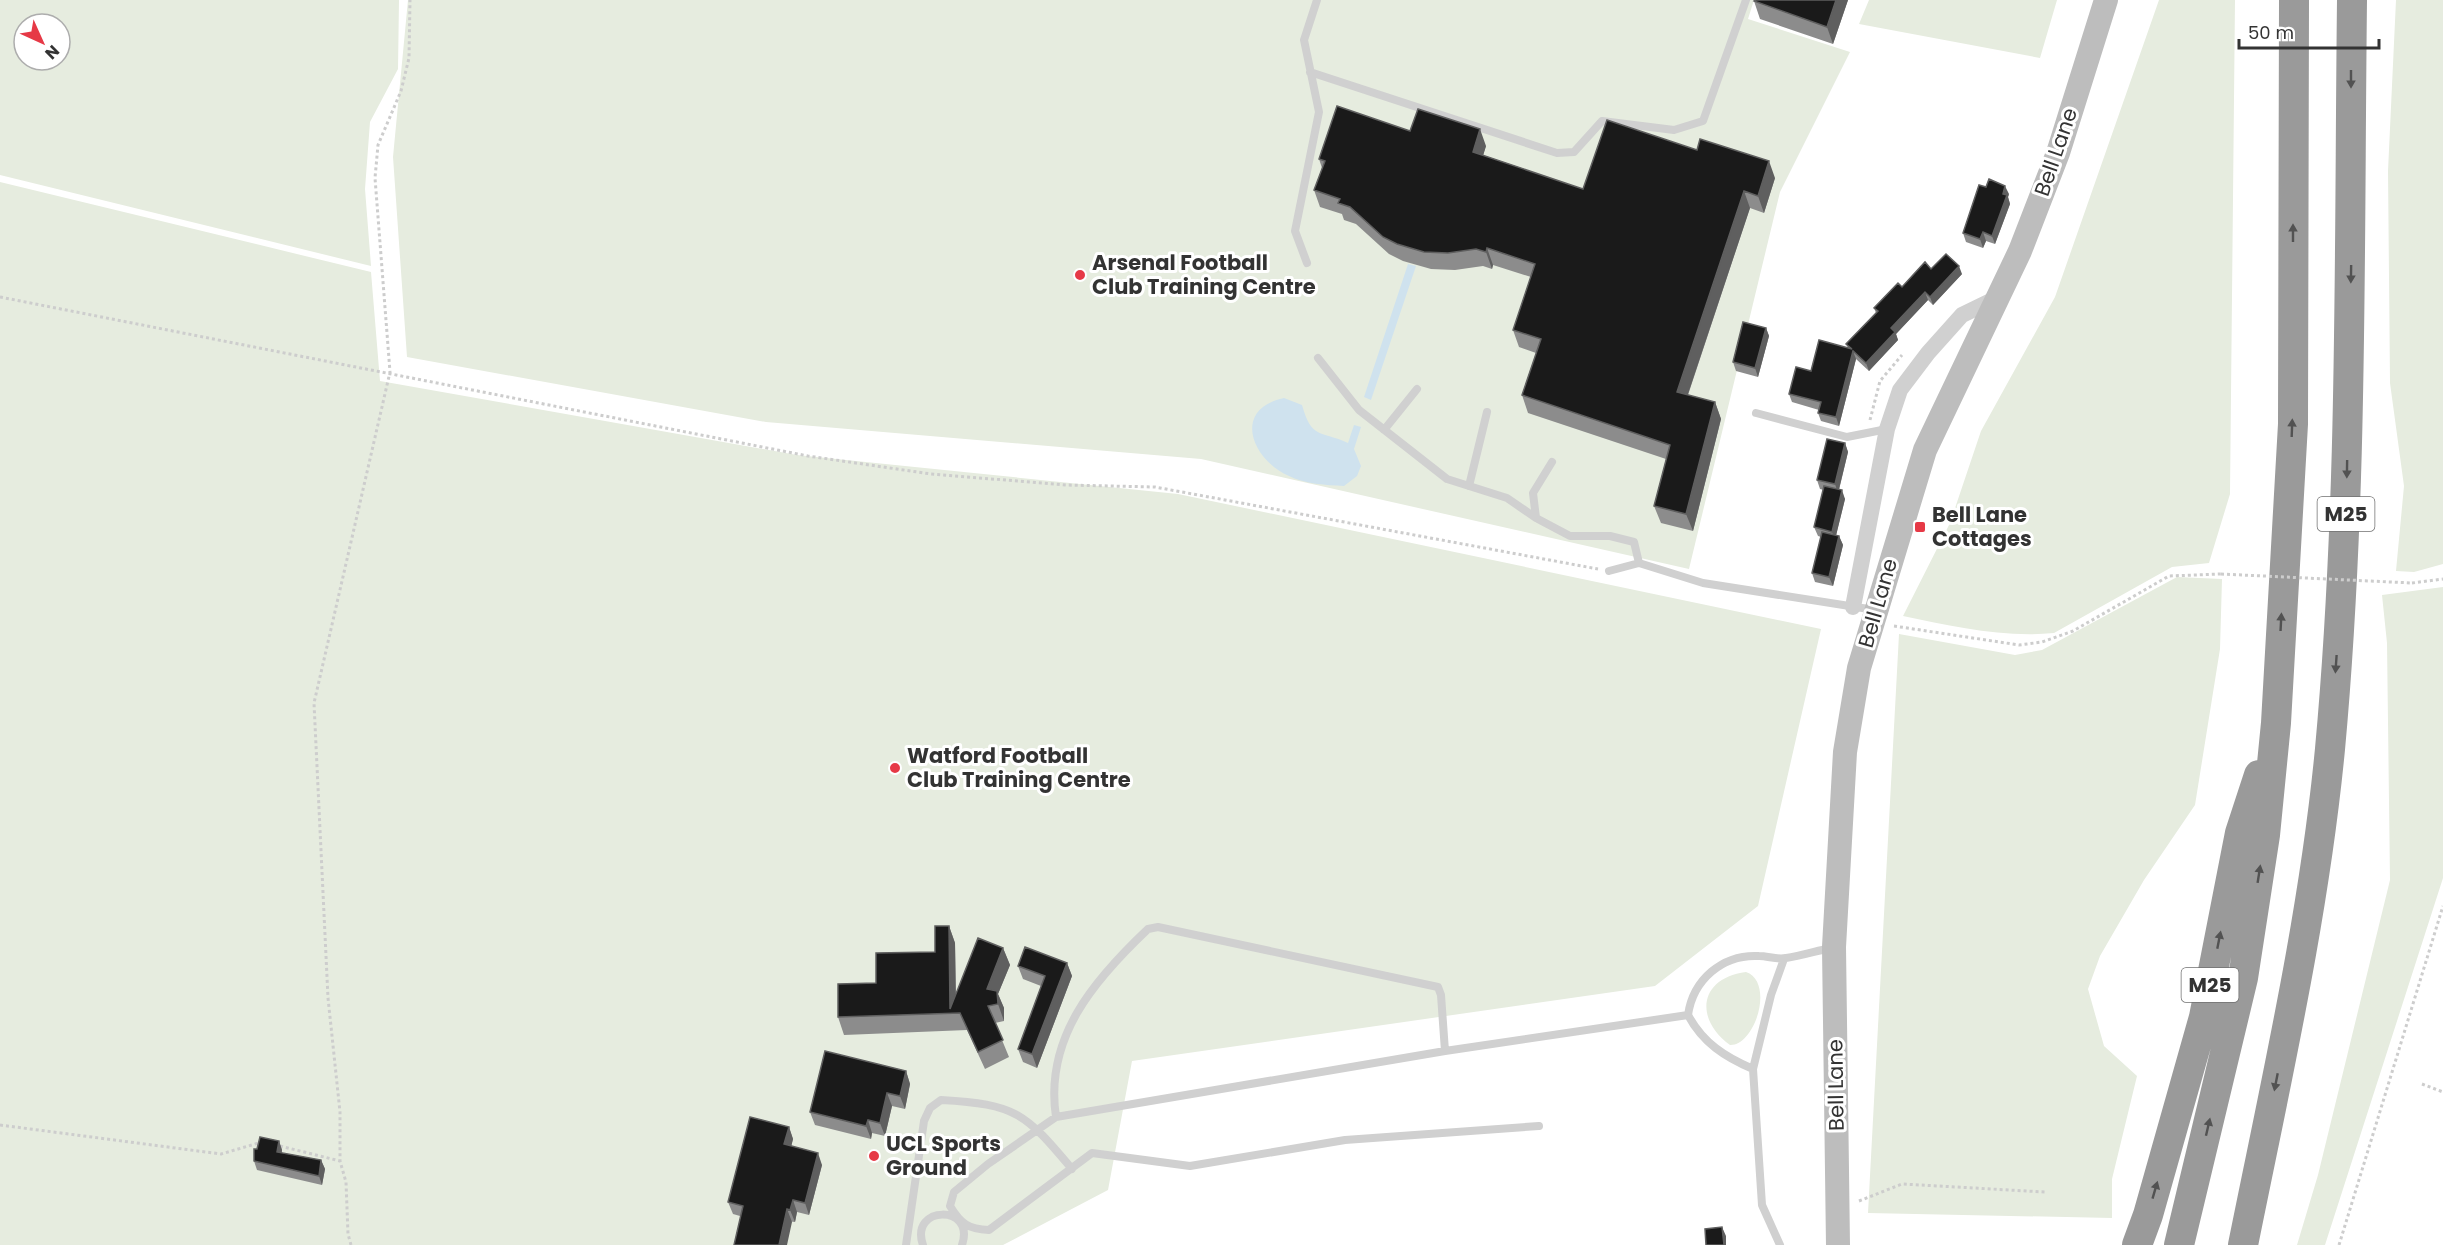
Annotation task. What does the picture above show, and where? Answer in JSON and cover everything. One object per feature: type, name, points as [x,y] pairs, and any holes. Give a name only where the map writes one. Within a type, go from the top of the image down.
[{"type":"highway","name":"M25","points":[[2179,1245],[2242,978],[2265,835],[2276,723],[2293,424],[2294,0]]},
{"type":"highway","name":"M25","points":[[2243,1245],[2312,888],[2330,750],[2345,549],[2352,248],[2352,0]]},
{"type":"highway","name":"M25","points":[[2137,1245],[2148,1215],[2204,1017],[2240,833],[2276,723]]},
{"type":"main road","name":"Bell Lane","points":[[1838,1245],[1834,947],[1845,752],[1859,668],[1864,609],[1925,450],[2020,251],[2058,153],[2106,0]]},
{"type":"street","points":[[1864,609],[1887,429],[1900,390],[1928,352],[1962,315],[1997,298]]},
{"type":"lane","points":[[1307,263],[1295,231],[1319,112],[1304,40],[1317,0]]},
{"type":"lane","points":[[1310,72],[1557,153],[1574,152],[1602,121],[1674,130],[1703,121],[1746,0]]},
{"type":"lane","points":[[1318,358],[1359,410],[1447,479],[1507,498],[1536,518],[1570,536],[1610,536],[1634,543],[1639,563]]},
{"type":"lane","points":[[1384,430],[1417,389]]},
{"type":"lane","points":[[1469,486],[1487,412]]},
{"type":"lane","points":[[1756,413],[1847,437],[1887,429]]},
{"type":"lane","points":[[1536,518],[1533,493],[1552,462]]},
{"type":"lane","points":[[1609,571],[1639,563],[1703,583],[1864,609]]},
{"type":"lane","points":[[1056,1117],[1052,1090],[1061,1051],[1072,1022],[1096,981],[1107,968],[1148,929],[1158,927],[1438,987],[1441,995],[1445,1051]]},
{"type":"lane","points":[[1753,1069],[1725,1057],[1698,1034],[1688,1016],[1690,1001],[1697,989],[1706,976],[1734,958],[1758,955],[1784,959],[1834,947]]},
{"type":"lane","points":[[1780,1245],[1762,1205],[1753,1069],[1771,995],[1784,959]]},
{"type":"lane","points":[[962,1245],[964,1236],[960,1223],[950,1206],[954,1192],[1037,1127],[1056,1117],[1445,1051],[1688,1016]]},
{"type":"lane","points":[[906,1245],[924,1121],[930,1108],[941,1100],[1006,1107],[1037,1127],[1072,1169]]},
{"type":"lane","points":[[923,1245],[921,1232],[923,1225],[934,1216],[948,1215],[973,1229],[989,1230],[1092,1153],[1191,1167],[1345,1140],[1539,1126]]},
{"type":"path","points":[[351,1245],[348,1234],[346,1182],[339,1161],[340,1112],[328,998],[314,703],[390,372],[375,178],[378,145],[401,91],[409,58],[410,0]]},
{"type":"path","points":[[0,297],[808,456],[954,476],[1066,485],[1155,487],[1609,571]]},
{"type":"path","points":[[1893,626],[2019,645],[2042,642],[2073,631],[2169,576],[2221,574],[2412,583],[2443,579]]},
{"type":"path","points":[[2339,1245],[2443,906]]},
{"type":"path","points":[[2422,1084],[2443,1092]]},
{"type":"path","points":[[0,1125],[221,1154],[263,1142]]},
{"type":"path","points":[[274,1145],[339,1161]]},
{"type":"path","points":[[1838,1209],[1902,1184],[2045,1192]]},
{"type":"shaded area","points":[[0,0],[399,0],[398,69],[370,122],[365,189],[371,266],[0,175]]},
{"type":"shaded area","name":"Arsenal Football Club Training Centre","points":[[408,0],[1754,0],[1748,19],[1850,52],[1780,192],[1689,569],[1201,459],[766,422],[407,357],[393,157]]},
{"type":"shaded area","points":[[1869,0],[2057,0],[2040,58],[1859,24]]},
{"type":"shaded area","points":[[2159,0],[2235,0],[2230,494],[2209,563],[2172,567],[2054,633],[1997,632],[1903,616],[1950,523],[1981,431],[2055,297]]},
{"type":"shaded area","points":[[2396,0],[2443,0],[2443,564],[2414,572],[2396,571],[2404,486],[2390,383],[2388,171]]},
{"type":"shaded area","name":"Watford Football Club Training Centre","points":[[0,182],[371,272],[380,381],[797,455],[1178,494],[1821,629],[1758,906],[1655,986],[1132,1061],[1108,1190],[1003,1245],[0,1245]]},
{"type":"shaded area","points":[[2177,577],[2222,579],[2220,649],[2195,805],[2144,880],[2100,956],[2088,989],[2104,1046],[2137,1076],[2112,1179],[2112,1218],[1868,1213],[1899,634],[2015,655],[2042,650]]},
{"type":"shaded area","points":[[2443,587],[2443,878],[2325,1245],[2297,1245],[2318,1175],[2390,880],[2387,643],[2382,595]]},
{"type":"shaded area","points":[[1746,972],[1755,978],[1759,988],[1758,1013],[1747,1035],[1739,1043],[1730,1045],[1718,1035],[1711,1023],[1707,1012],[1707,1001],[1711,991],[1719,982],[1730,976]]},
{"type":"water","points":[[1408,264],[1416,266],[1371,400],[1364,397]]},
{"type":"water","points":[[1284,398],[1302,405],[1309,424],[1318,432],[1348,443],[1354,425],[1361,427],[1354,449],[1361,466],[1357,476],[1344,486],[1323,485],[1295,479],[1276,468],[1265,458],[1257,447],[1253,435],[1253,423],[1258,412],[1268,404]]},
{"type":"building","points":[[1755,0],[1836,0],[1827,27]]},
{"type":"building","points":[[1337,106],[1410,131],[1418,109],[1480,129],[1473,152],[1583,189],[1607,120],[1697,150],[1700,139],[1769,161],[1758,196],[1744,191],[1677,392],[1715,402],[1686,514],[1654,506],[1670,445],[1522,395],[1541,339],[1513,330],[1535,264],[1487,248],[1486,252],[1476,249],[1448,253],[1424,252],[1397,244],[1383,237],[1350,207],[1338,203],[1340,199],[1314,190],[1325,161],[1319,159]]},
{"type":"building","points":[[1989,179],[2005,186],[2003,194],[2007,195],[1992,236],[1983,232],[1980,239],[1963,233],[1979,185],[1986,187]]},
{"type":"building","points":[[1946,254],[1959,266],[1930,297],[1925,292],[1891,328],[1895,332],[1866,363],[1853,351],[1836,417],[1818,413],[1821,402],[1789,394],[1796,367],[1811,371],[1819,340],[1852,349],[1846,344],[1878,311],[1874,308],[1898,283],[1902,287],[1925,262],[1931,269]]},
{"type":"building","points":[[1743,322],[1766,328],[1755,368],[1733,362]]},
{"type":"building","points":[[1827,439],[1845,443],[1835,484],[1817,480]]},
{"type":"building","points":[[1824,486],[1842,490],[1832,532],[1814,527]]},
{"type":"building","points":[[1822,532],[1839,536],[1829,577],[1812,573]]},
{"type":"building","points":[[935,926],[949,926],[950,1009],[978,938],[1003,948],[987,989],[997,991],[998,1004],[988,1006],[1003,1040],[978,1052],[960,1013],[838,1017],[838,984],[876,983],[876,953],[935,952]]},
{"type":"building","points":[[1025,947],[1067,963],[1032,1054],[1018,1049],[1045,976],[1018,966]]},
{"type":"building","points":[[825,1051],[906,1071],[900,1096],[887,1093],[880,1123],[868,1120],[866,1126],[810,1112]]},
{"type":"building","points":[[750,1117],[789,1127],[784,1144],[818,1153],[805,1203],[793,1200],[790,1210],[787,1209],[779,1245],[734,1245],[743,1206],[728,1202]]},
{"type":"building","points":[[260,1137],[279,1141],[277,1152],[321,1160],[319,1176],[254,1161],[254,1149],[257,1149]]},
{"type":"building","points":[[1722,1227],[1724,1245],[1706,1245],[1705,1229]]},
{"type":"place","name":"Arsenal Football Club Training Centre","points":[[1080,275]]},
{"type":"place","name":"Bell Lane Cottages","points":[[1920,527]]},
{"type":"place","name":"Watford Football Club Training Centre","points":[[895,768]]},
{"type":"place","name":"UCL Sports Ground","points":[[874,1156]]}]
